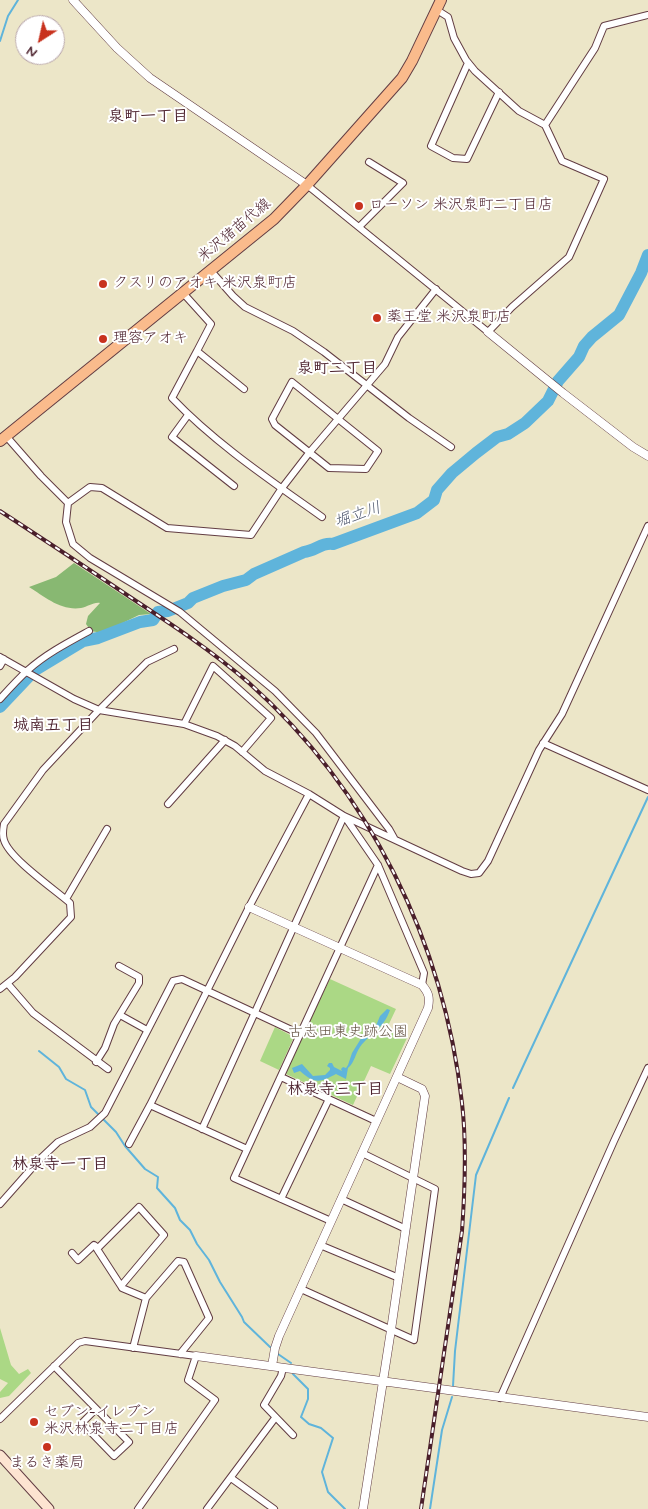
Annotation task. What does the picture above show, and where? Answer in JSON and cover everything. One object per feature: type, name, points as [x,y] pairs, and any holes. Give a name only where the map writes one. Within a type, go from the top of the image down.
[{"type":"main road","name":"米沢猪苗代線","points":[[3,438],[274,219],[307,185],[402,78],[412,62],[439,5]]},
{"type":"main road","points":[[0,1455],[49,1509]]},
{"type":"street","points":[[73,0],[117,48],[157,83],[307,185],[563,393],[633,447],[648,456]]},
{"type":"street","points":[[439,5],[448,17],[454,38],[468,62],[519,111],[545,125],[562,160],[604,179],[569,257],[512,307],[488,332]]},
{"type":"street","points":[[545,125],[595,48],[604,26],[648,15]]},
{"type":"street","points":[[468,62],[430,146],[453,158],[467,159],[498,92]]},
{"type":"street","points":[[359,227],[403,182],[369,162]]},
{"type":"street","points":[[211,271],[245,307],[293,331],[324,352],[409,418],[452,446]]},
{"type":"street","points":[[394,838],[358,787],[297,712],[275,691],[180,612],[90,558],[73,544],[66,522],[68,503],[90,487],[102,488],[166,528],[251,534],[282,488],[309,453],[384,364],[398,337],[436,289]]},
{"type":"street","points":[[183,293],[211,324],[172,398],[188,414],[249,464],[322,517]]},
{"type":"street","points":[[197,351],[244,389]]},
{"type":"street","points":[[292,382],[378,451],[366,469],[329,468],[309,453],[275,425],[272,419],[292,382]]},
{"type":"street","points":[[188,414],[172,437],[234,486]]},
{"type":"street","points":[[3,438],[68,503]]},
{"type":"street","points":[[0,666],[2,658],[74,699],[98,710],[184,724],[225,740],[265,771],[309,794],[344,816],[462,871],[471,874],[479,873],[488,861],[543,743],[562,714],[648,526]]},
{"type":"street","points":[[0,699],[28,672],[59,647],[88,631]]},
{"type":"street","points":[[0,989],[8,984],[72,917],[71,907],[66,899],[12,853],[4,842],[4,824],[43,770],[98,710],[147,662],[174,649]]},
{"type":"street","points":[[184,724],[213,666],[271,718],[242,752]]},
{"type":"street","points":[[168,804],[225,740]]},
{"type":"street","points":[[543,743],[648,790]]},
{"type":"street","points":[[129,1144],[309,794]]},
{"type":"street","points":[[344,816],[378,865],[424,973],[422,985]]},
{"type":"street","points":[[202,1129],[344,816]]},
{"type":"street","points":[[66,899],[107,830]]},
{"type":"street","points":[[331,1221],[234,1178],[378,865]]},
{"type":"street","points":[[250,906],[422,985],[430,999],[428,1008],[279,1336],[272,1366]]},
{"type":"street","points":[[96,1062],[105,1048],[114,1024],[139,983],[139,977],[119,966]]},
{"type":"street","points":[[0,1204],[39,1160],[58,1142],[90,1127],[105,1113],[173,981],[182,978],[300,1034]]},
{"type":"street","points":[[8,984],[33,1013],[96,1062],[108,1069]]},
{"type":"street","points":[[120,1015],[147,1030]]},
{"type":"street","points":[[500,1398],[648,1068]]},
{"type":"street","points":[[281,1077],[376,1120]]},
{"type":"street","points":[[363,1509],[384,1382],[425,1096],[422,1089],[396,1077]]},
{"type":"street","points":[[281,1199],[329,1099]]},
{"type":"street","points":[[150,1105],[247,1149]]},
{"type":"street","points":[[301,1289],[414,1340],[435,1189],[362,1154]]},
{"type":"street","points":[[341,1199],[406,1229]]},
{"type":"street","points":[[98,1248],[139,1207],[164,1235],[121,1286]]},
{"type":"street","points":[[72,1253],[78,1260],[94,1245],[98,1248],[122,1288],[146,1298]]},
{"type":"street","points":[[320,1245],[399,1278]]},
{"type":"street","points":[[133,1348],[146,1298],[178,1261],[184,1262],[209,1318],[180,1354]]},
{"type":"street","points":[[0,1418],[78,1344],[85,1341],[648,1417]]},
{"type":"street","points":[[138,1509],[215,1400],[188,1380],[196,1356]]},
{"type":"street","points":[[54,1366],[129,1442],[114,1456],[82,1423],[96,1409]]},
{"type":"street","points":[[283,1368],[281,1376],[264,1403],[275,1418],[293,1435]]},
{"type":"street","points":[[28,1379],[34,1386]]},
{"type":"street","points":[[207,1509],[275,1418]]},
{"type":"street","points":[[231,1478],[274,1509]]},
{"type":"green space","points":[[74,563],[151,614],[139,615],[102,633],[91,631],[86,624],[88,616],[100,603],[81,608],[67,607],[54,602],[29,587],[56,577]]},
{"type":"green space","name":"古志田東史跡公園","points":[[330,979],[396,1009],[387,1028],[407,1038],[390,1074],[371,1066],[353,1105],[286,1074]]},
{"type":"green space","points":[[275,1027],[292,1036],[293,1039],[279,1070],[260,1061]]},
{"type":"green space","points":[[0,1328],[11,1365],[19,1374],[28,1369],[31,1373],[9,1396],[0,1398],[0,1392],[8,1383],[0,1379]]},
{"type":"water","points":[[387,1009],[390,1010],[384,1022],[358,1050],[348,1068],[346,1079],[336,1074],[318,1081],[300,1071],[294,1073],[292,1068],[302,1064],[313,1076],[325,1075],[330,1070],[327,1066],[329,1063],[332,1063],[334,1067],[342,1071],[343,1067],[346,1068],[348,1065],[352,1053],[362,1037],[375,1028],[380,1016]]},
{"type":"waterway","points":[[0,41],[8,16],[18,0]]},
{"type":"waterway","name":"堀立川","points":[[0,707],[35,670],[83,641],[98,638],[140,622],[153,620],[158,612],[168,611],[223,586],[246,580],[254,574],[304,552],[325,544],[333,544],[417,513],[434,500],[437,490],[452,473],[497,437],[508,434],[525,423],[548,401],[558,381],[579,357],[584,346],[619,315],[641,273],[648,255]]},
{"type":"waterway","points":[[513,1088],[648,797]]},
{"type":"waterway","points":[[39,1051],[59,1067],[66,1079],[85,1090],[91,1107],[116,1132],[125,1146],[145,1169],[158,1177],[157,1188],[175,1208],[180,1220],[190,1230],[244,1322],[270,1347]]},
{"type":"waterway","points":[[453,1386],[455,1351],[476,1175],[509,1098]]},
{"type":"waterway","points":[[278,1354],[291,1363]]},
{"type":"waterway","points":[[293,1374],[308,1389],[308,1399],[301,1417],[309,1424],[321,1428],[333,1438],[322,1472],[328,1492],[345,1509]]},
{"type":"waterway","points":[[430,1509],[442,1430],[452,1397]]},
{"type":"railway","points":[[0,511],[161,617],[206,649],[249,683],[292,725],[331,772],[365,821],[394,874],[419,928],[438,985],[453,1043],[464,1119],[465,1151],[462,1231],[421,1509]]},
{"type":"place","name":"ローソン 米沢泉町二丁目店","points":[[359,206]]},
{"type":"place","name":"クスリのアオキ 米沢泉町店","points":[[103,284]]},
{"type":"place","name":"薬王堂 米沢泉町店","points":[[377,318]]},
{"type":"place","name":"理容アオキ","points":[[103,339]]},
{"type":"place","name":"セブン-イレブン 米沢林泉寺二丁目店","points":[[34,1422]]},
{"type":"place","name":"まるき薬局","points":[[47,1447]]},
{"type":"district","name":"泉町一丁目","points":[[148,118]]},
{"type":"district","name":"泉町二丁目","points":[[337,370]]},
{"type":"district","name":"城南五丁目","points":[[53,727]]},
{"type":"district","name":"林泉寺三丁目","points":[[335,1091]]},
{"type":"district","name":"林泉寺一丁目","points":[[60,1166]]}]
